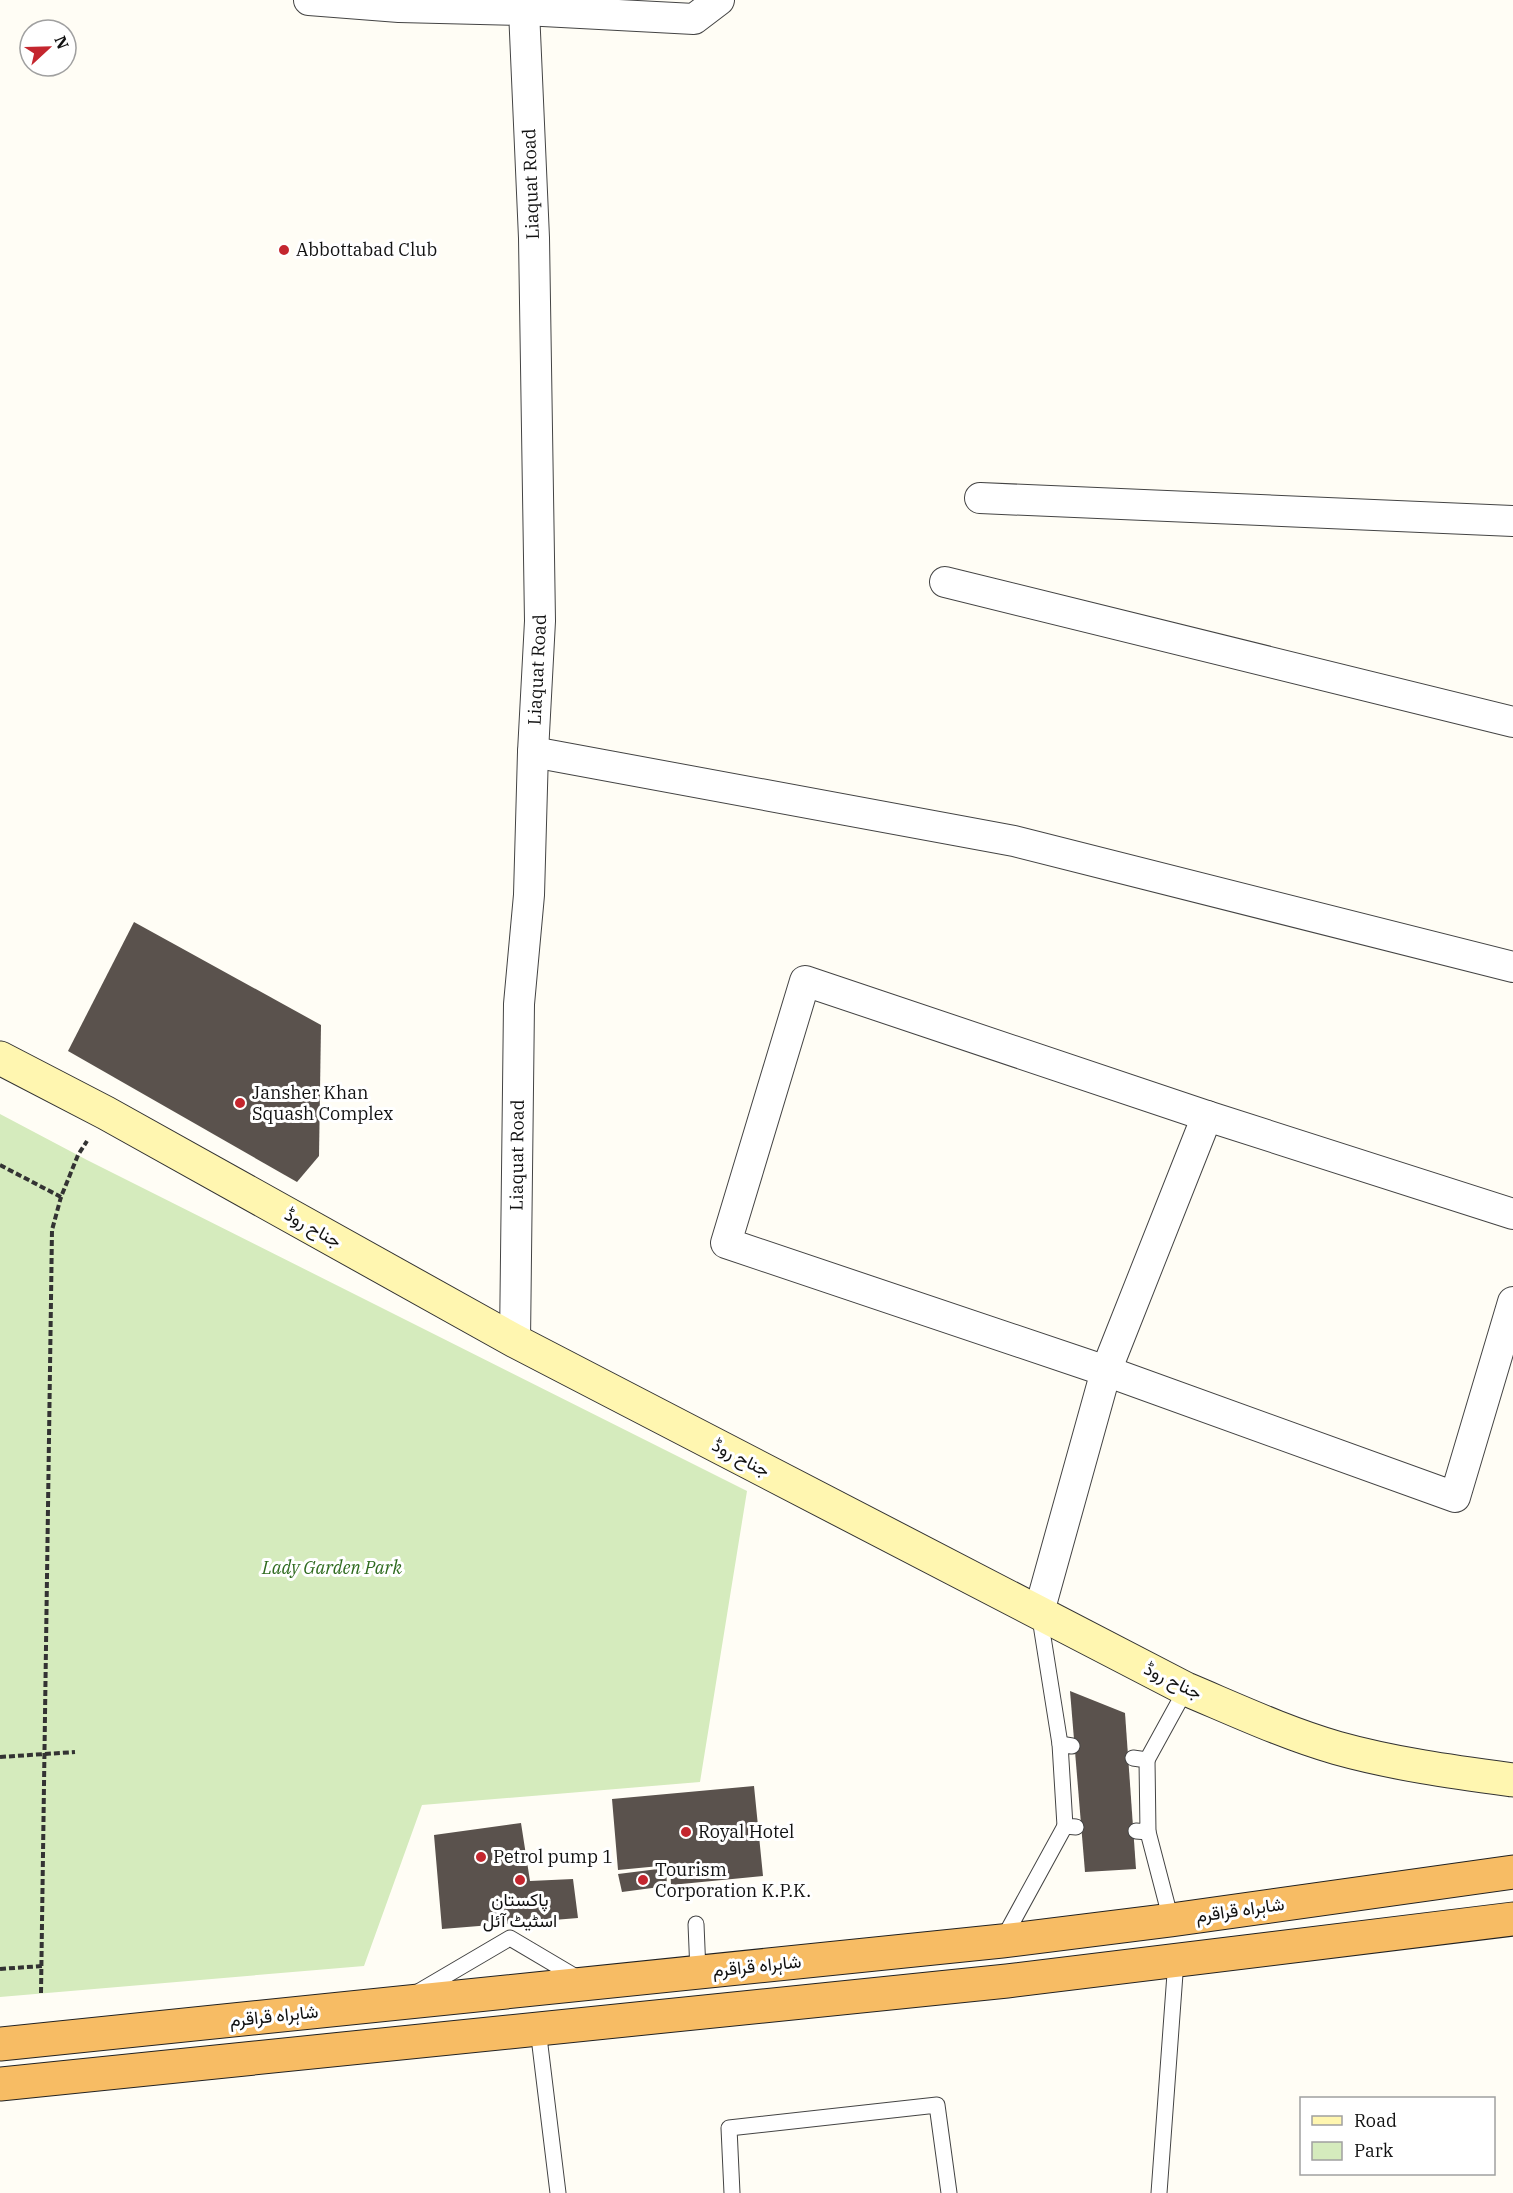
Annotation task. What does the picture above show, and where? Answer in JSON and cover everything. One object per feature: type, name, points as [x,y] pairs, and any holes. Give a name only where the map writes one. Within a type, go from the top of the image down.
[{"type":"highway","name":"شاہراہ قراقرم","points":[[0,2044],[1002,1941],[1171,1920],[1513,1872]]},
{"type":"highway","points":[[0,2084],[1006,1981],[1513,1919]]},
{"type":"main road","name":"جناح روڈ","points":[[0,1058],[106,1113],[515,1341],[1186,1689],[1265,1722],[1334,1747],[1381,1759],[1513,1780]]},
{"type":"street","points":[[309,0],[399,7],[525,5],[694,19],[719,0]]},
{"type":"street","name":"Liaquat Road","points":[[515,1341],[519,1004],[529,895],[540,621],[534,237],[525,5]]},
{"type":"street","points":[[980,498],[1513,521]]},
{"type":"street","points":[[945,582],[1513,722]]},
{"type":"street","points":[[533,752],[1014,841],[1513,967]]},
{"type":"street","points":[[1513,1214],[1207,1116],[805,981],[726,1243],[1106,1371],[1455,1497],[1513,1302]]},
{"type":"street","points":[[1039,1612],[1106,1371],[1207,1116]]},
{"type":"lane","points":[[1002,1941],[1070,1826],[1066,1745],[1039,1612]]},
{"type":"lane","points":[[1171,1920],[1142,1832],[1140,1759],[1186,1689]]},
{"type":"lane","points":[[696,1924],[698,1972]]},
{"type":"lane","points":[[400,2003],[510,1938],[587,1983]]},
{"type":"lane","points":[[1159,2193],[1176,1960]]},
{"type":"lane","points":[[538,2029],[558,2193]]},
{"type":"lane","points":[[732,2193],[729,2128],[937,2104],[949,2193]]},
{"type":"path","points":[[41,1993],[52,1230],[61,1197],[78,1155],[106,1113]]},
{"type":"path","points":[[0,1165],[61,1197]]},
{"type":"path","points":[[0,1757],[75,1752]]},
{"type":"path","points":[[0,1969],[42,1966]]},
{"type":"green space","name":"Lady Garden Park","points":[[0,1114],[87,1160],[747,1491],[700,1782],[422,1805],[364,1966],[0,1997]]},
{"type":"building","name":"Jansher Khan Squash Complex","points":[[134,922],[321,1025],[319,1156],[297,1182],[68,1051]]},
{"type":"building","points":[[1070,1691],[1125,1713],[1136,1869],[1085,1872]]},
{"type":"building","name":"Royal Hotel","points":[[754,1786],[763,1876],[671,1885],[670,1865],[618,1870],[612,1799]]},
{"type":"building","name":"Petrol pump 1","points":[[521,1823],[530,1881],[573,1879],[578,1918],[442,1929],[434,1835]]},
{"type":"building","name":"Tourism Corporation K.P.K.","points":[[666,1868],[667,1886],[622,1892],[618,1874]]},
{"type":"place","name":"Abbottabad Club","points":[[284,250]]},
{"type":"place","name":"Jansher Khan Squash Complex","points":[[240,1103]]},
{"type":"place","name":"Royal Hotel","points":[[686,1832]]},
{"type":"place","name":"Petrol pump 1","points":[[481,1857]]},
{"type":"place","name":"پاکستان اسٹیٹ آئل","points":[[520,1880]]},
{"type":"place","name":"Tourism Corporation K.P.K.","points":[[643,1880]]}]
